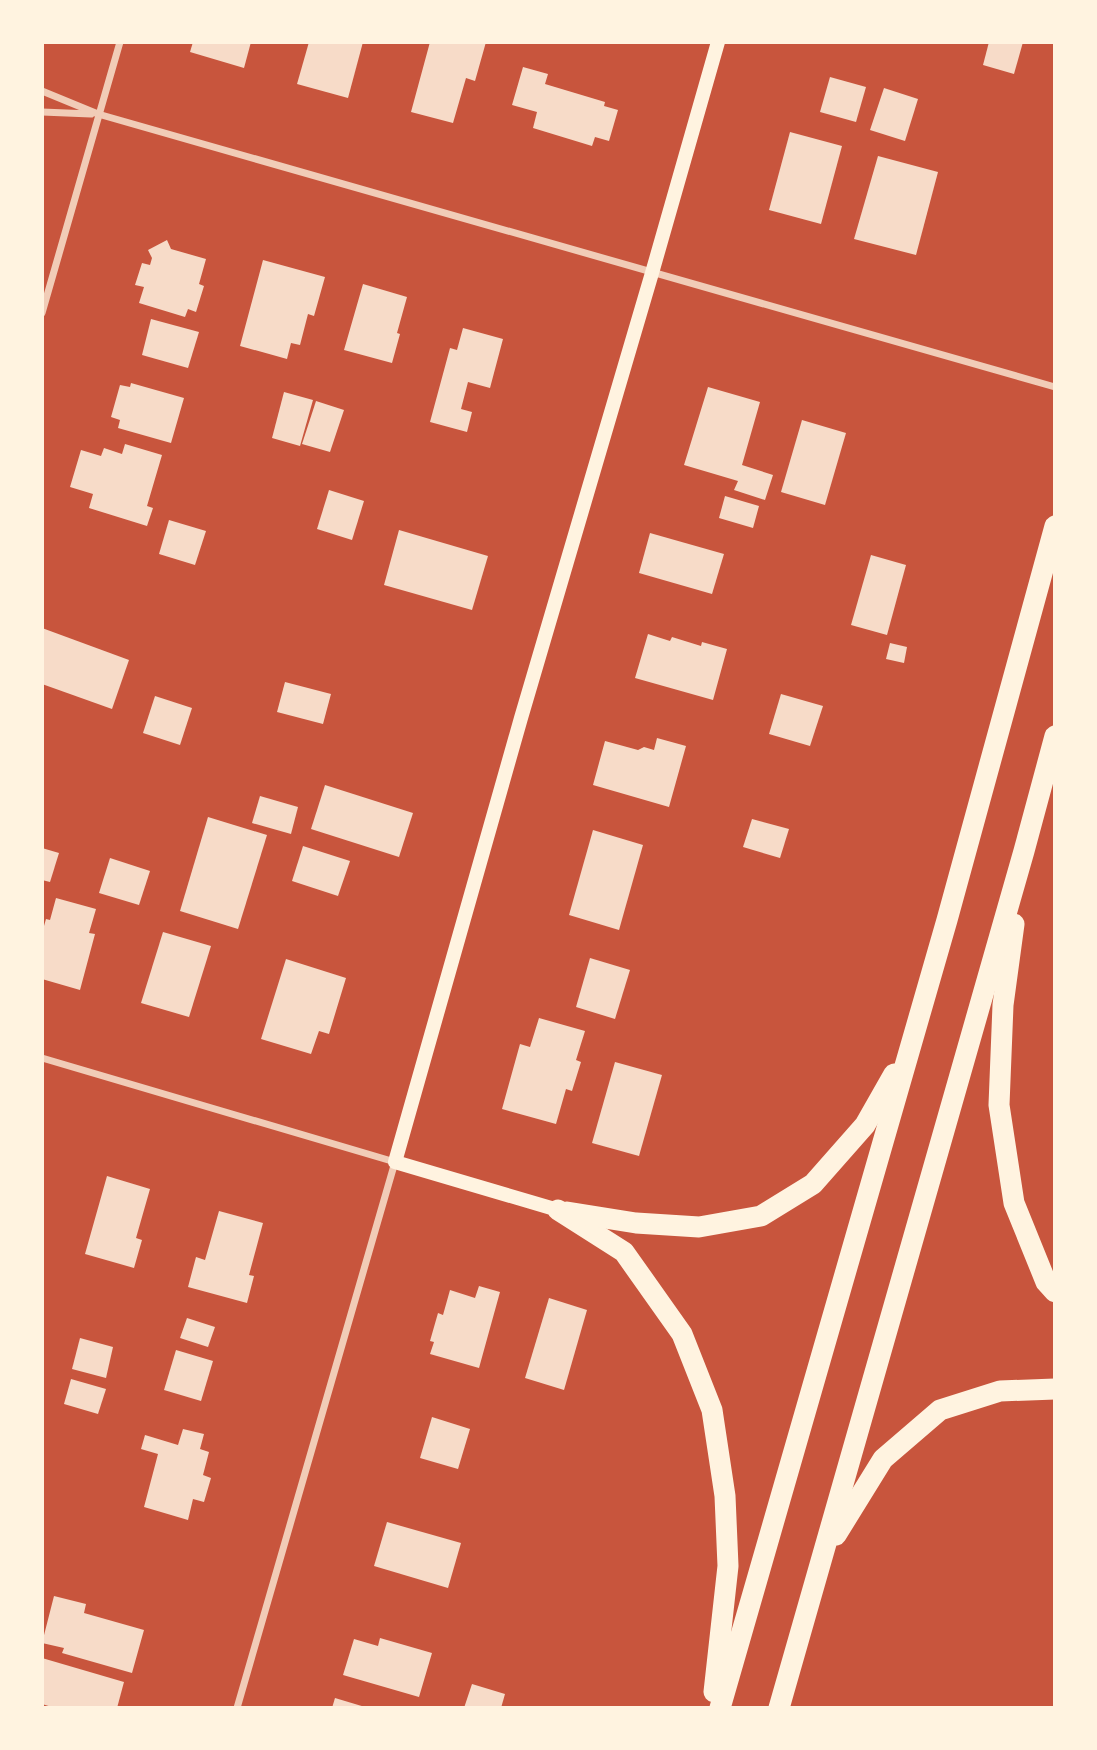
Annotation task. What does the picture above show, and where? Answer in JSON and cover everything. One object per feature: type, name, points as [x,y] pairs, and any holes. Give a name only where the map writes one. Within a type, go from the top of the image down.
[{"type":"highway","points":[[720,1708],[947,919],[1054,529]]},
{"type":"highway","points":[[779,1708],[1055,736]]},
{"type":"highway","points":[[1024,851],[1003,1005],[999,1105],[1014,1203],[1046,1282],[1055,1292]]},
{"type":"highway","points":[[558,1210],[636,1223],[699,1227],[761,1216],[813,1184],[865,1125],[912,1041]]},
{"type":"highway","points":[[558,1210],[624,1252],[682,1334],[712,1410],[725,1496],[728,1566],[712,1708]]},
{"type":"highway","points":[[822,1558],[883,1459],[940,1410],[1000,1391],[1055,1389]]},
{"type":"main road","points":[[558,1210],[395,1161],[718,42]]},
{"type":"street","points":[[42,313],[120,42]]},
{"type":"street","points":[[42,91],[98,114],[1055,387]]},
{"type":"street","points":[[42,112],[98,114]]},
{"type":"street","points":[[42,1058],[395,1161],[237,1708]]},
{"type":"building","points":[[193,42],[251,42],[244,68],[190,52]]},
{"type":"building","points":[[309,42],[363,42],[348,98],[297,84]]},
{"type":"building","points":[[430,42],[486,42],[475,81],[466,78],[453,123],[411,112]]},
{"type":"building","points":[[989,42],[1023,42],[1014,74],[983,65]]},
{"type":"building","points":[[523,67],[548,74],[545,84],[605,102],[604,106],[618,110],[609,141],[595,137],[592,146],[533,128],[537,112],[512,105]]},
{"type":"building","points":[[830,77],[866,87],[856,122],[820,112]]},
{"type":"building","points":[[884,88],[918,99],[905,141],[870,130]]},
{"type":"building","points":[[790,132],[842,146],[821,224],[769,210]]},
{"type":"building","points":[[878,156],[938,172],[916,255],[854,239]]},
{"type":"building","points":[[167,240],[171,249],[206,259],[199,284],[204,286],[196,312],[188,309],[185,317],[139,303],[144,287],[135,285],[142,263],[150,265],[152,258],[148,250]]},
{"type":"building","points":[[263,260],[325,277],[314,316],[308,314],[300,345],[291,343],[287,359],[240,346]]},
{"type":"building","points":[[363,284],[407,297],[392,363],[344,350]]},
{"type":"building","points":[[151,319],[199,332],[188,368],[142,355]]},
{"type":"building","points":[[463,328],[503,339],[490,388],[468,382],[461,409],[472,412],[467,432],[430,422],[450,348],[457,350]]},
{"type":"building","points":[[131,383],[184,398],[171,443],[118,428],[120,420],[111,417],[120,385],[130,387]]},
{"type":"building","points":[[708,387],[760,402],[742,465],[773,475],[765,500],[734,490],[738,481],[684,465]]},
{"type":"building","points":[[284,392],[313,400],[300,446],[272,438]]},
{"type":"building","points":[[316,401],[344,410],[330,452],[302,444]]},
{"type":"building","points":[[802,420],[846,433],[825,505],[781,492]]},
{"type":"building","points":[[125,444],[162,455],[147,506],[153,508],[147,526],[89,508],[93,494],[70,487],[81,450],[101,456],[104,448],[122,454]]},
{"type":"building","points":[[329,490],[364,501],[352,540],[317,529]]},
{"type":"building","points":[[725,496],[759,506],[753,528],[719,518]]},
{"type":"building","points":[[169,520],[206,531],[195,565],[159,554]]},
{"type":"building","points":[[399,530],[488,556],[472,610],[384,585]]},
{"type":"building","points":[[650,533],[724,554],[712,594],[639,573]]},
{"type":"building","points":[[871,555],[906,565],[887,635],[851,625]]},
{"type":"building","points":[[42,628],[129,660],[112,709],[42,684]]},
{"type":"building","points":[[648,634],[670,641],[672,637],[701,646],[702,642],[727,649],[713,700],[635,678]]},
{"type":"building","points":[[890,643],[907,647],[904,663],[886,659]]},
{"type":"building","points":[[285,682],[331,694],[323,724],[277,712]]},
{"type":"building","points":[[781,694],[823,706],[810,746],[769,734]]},
{"type":"building","points":[[155,696],[192,708],[180,745],[143,733]]},
{"type":"building","points":[[657,738],[686,746],[669,807],[593,785],[605,741],[638,750],[644,747],[654,750]]},
{"type":"building","points":[[325,785],[413,813],[399,857],[311,829]]},
{"type":"building","points":[[260,796],[298,807],[291,834],[252,823]]},
{"type":"building","points":[[208,817],[267,835],[238,929],[180,911]]},
{"type":"building","points":[[752,819],[789,829],[780,858],[743,847]]},
{"type":"building","points":[[593,830],[643,845],[619,930],[569,915]]},
{"type":"building","points":[[303,846],[350,861],[338,896],[292,881]]},
{"type":"building","points":[[42,848],[59,853],[50,882],[42,880]]},
{"type":"building","points":[[110,858],[150,871],[139,905],[99,893]]},
{"type":"building","points":[[56,898],[96,909],[89,933],[95,934],[80,990],[42,979],[42,933],[46,919],[50,920]]},
{"type":"building","points":[[163,932],[211,946],[189,1017],[141,1003]]},
{"type":"building","points":[[590,958],[630,970],[615,1019],[576,1007]]},
{"type":"building","points":[[286,959],[346,978],[329,1034],[319,1031],[311,1054],[261,1039]]},
{"type":"building","points":[[539,1018],[585,1031],[576,1060],[581,1062],[572,1091],[566,1089],[556,1124],[502,1109],[520,1044],[530,1047]]},
{"type":"building","points":[[615,1062],[662,1075],[639,1156],[592,1143]]},
{"type":"building","points":[[107,1176],[150,1189],[136,1238],[142,1240],[134,1268],[85,1254]]},
{"type":"building","points":[[219,1211],[263,1223],[249,1275],[254,1276],[247,1303],[188,1287],[196,1257],[205,1260]]},
{"type":"building","points":[[479,1286],[500,1292],[479,1368],[430,1354],[434,1342],[430,1341],[438,1313],[443,1315],[450,1290],[475,1298]]},
{"type":"building","points":[[549,1298],[587,1310],[564,1390],[525,1378]]},
{"type":"building","points":[[187,1318],[215,1327],[208,1347],[180,1338]]},
{"type":"building","points":[[80,1338],[113,1347],[106,1378],[72,1369]]},
{"type":"building","points":[[176,1350],[213,1361],[201,1401],[164,1390]]},
{"type":"building","points":[[71,1379],[106,1389],[98,1414],[64,1404]]},
{"type":"building","points":[[432,1417],[470,1429],[458,1469],[420,1458]]},
{"type":"building","points":[[183,1429],[204,1434],[200,1449],[209,1452],[203,1475],[211,1478],[204,1502],[193,1499],[188,1520],[144,1507],[158,1454],[141,1449],[145,1435],[178,1445]]},
{"type":"building","points":[[387,1522],[461,1543],[448,1588],[374,1566]]},
{"type":"building","points":[[54,1596],[86,1604],[84,1613],[144,1630],[132,1673],[62,1653],[64,1648],[42,1643]]},
{"type":"building","points":[[380,1638],[432,1653],[419,1697],[343,1675],[354,1639],[378,1646]]},
{"type":"building","points":[[42,1658],[124,1682],[117,1708],[55,1708],[42,1704]]},
{"type":"building","points":[[472,1684],[505,1694],[501,1708],[464,1708]]},
{"type":"building","points":[[335,1698],[365,1707],[365,1708],[332,1708]]}]
